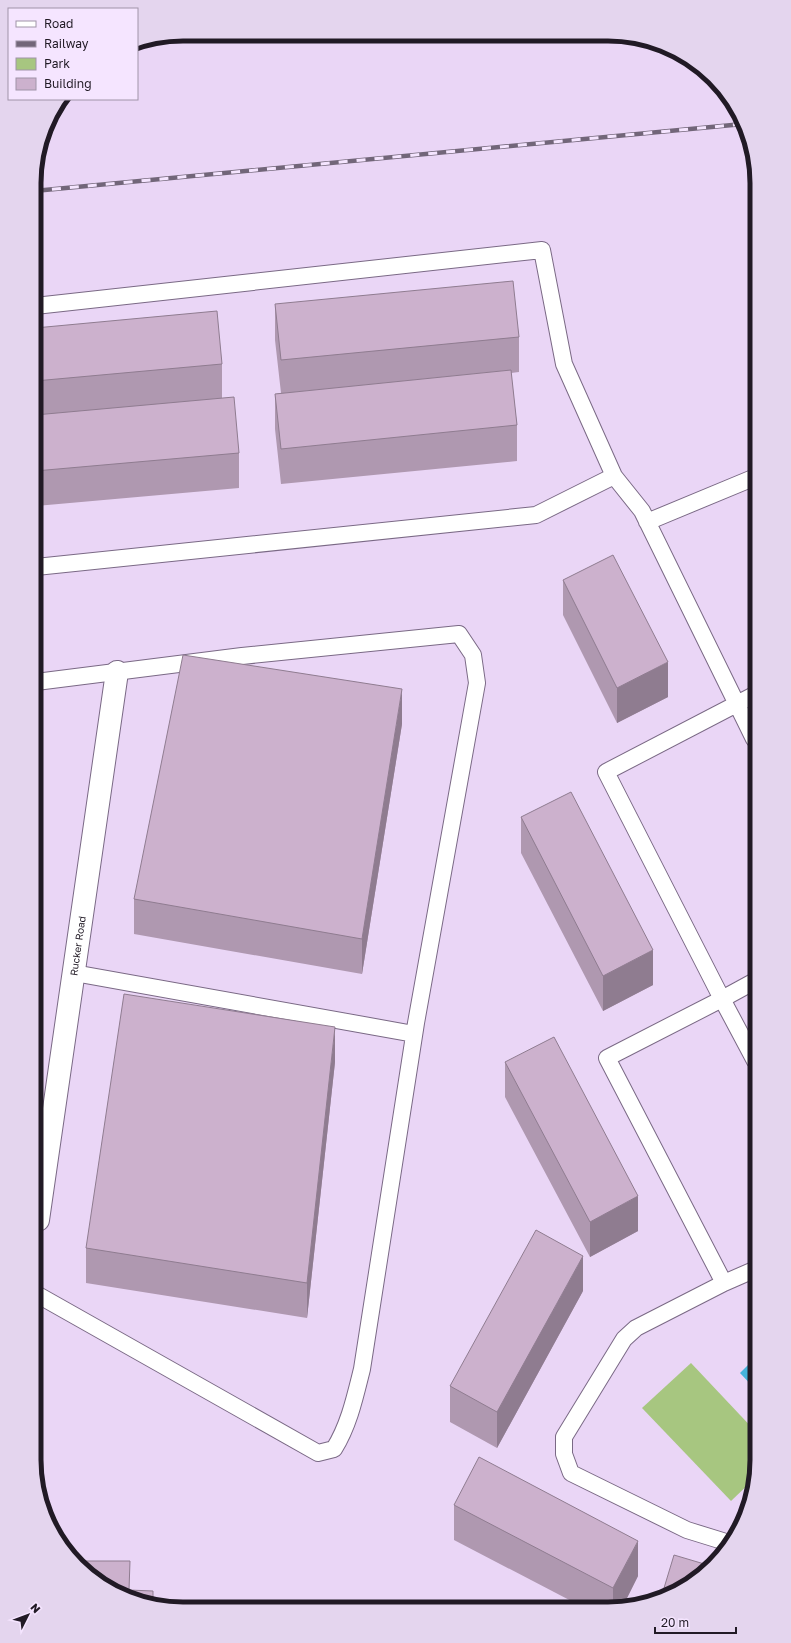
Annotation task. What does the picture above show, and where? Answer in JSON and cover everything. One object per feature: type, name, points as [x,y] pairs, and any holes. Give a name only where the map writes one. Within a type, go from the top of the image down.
[{"type":"street","name":"Rucker Road","points":[[41,1186],[74,973],[117,672]]},
{"type":"lane","points":[[41,305],[542,250],[564,364],[614,476],[642,511],[750,731]]},
{"type":"lane","points":[[41,566],[536,515],[614,476]]},
{"type":"lane","points":[[647,522],[750,479]]},
{"type":"lane","points":[[41,681],[242,656],[459,634],[473,655],[476,683],[414,1034],[362,1369],[349,1418],[334,1449],[318,1453],[41,1297]]},
{"type":"lane","points":[[750,697],[606,772],[750,1052]]},
{"type":"lane","points":[[74,973],[414,1034]]},
{"type":"lane","points":[[724,1283],[607,1058],[750,984]]},
{"type":"lane","points":[[725,1541],[687,1530],[571,1473],[564,1454],[564,1437],[624,1339],[636,1328],[724,1283],[750,1272]]},
{"type":"green space","points":[[691,1363],[750,1426],[750,1469],[748,1485],[731,1501],[642,1408]]},
{"type":"water","points":[[750,1363],[750,1384],[740,1373]]},
{"type":"building","points":[[513,281],[519,337],[281,360],[275,304]]},
{"type":"building","points":[[217,311],[222,364],[41,380],[41,327]]},
{"type":"building","points":[[511,370],[517,425],[281,449],[275,394]]},
{"type":"building","points":[[234,397],[239,453],[41,470],[41,414]]},
{"type":"building","points":[[613,555],[668,662],[617,688],[563,580]]},
{"type":"building","points":[[183,655],[402,689],[362,939],[134,899]]},
{"type":"building","points":[[571,792],[653,950],[603,976],[521,817]]},
{"type":"building","points":[[124,994],[335,1027],[307,1283],[86,1248]]},
{"type":"building","points":[[554,1037],[638,1196],[590,1222],[505,1062]]},
{"type":"building","points":[[536,1230],[583,1256],[497,1412],[450,1386]]},
{"type":"building","points":[[479,1457],[638,1541],[613,1588],[454,1505]]},
{"type":"building","points":[[674,1555],[705,1564],[695,1573],[663,1590]]},
{"type":"building","points":[[84,1561],[130,1561],[129,1590],[153,1591],[153,1599],[129,1591],[96,1573]]},
{"type":"railway","points":[[41,190],[737,125]]}]
